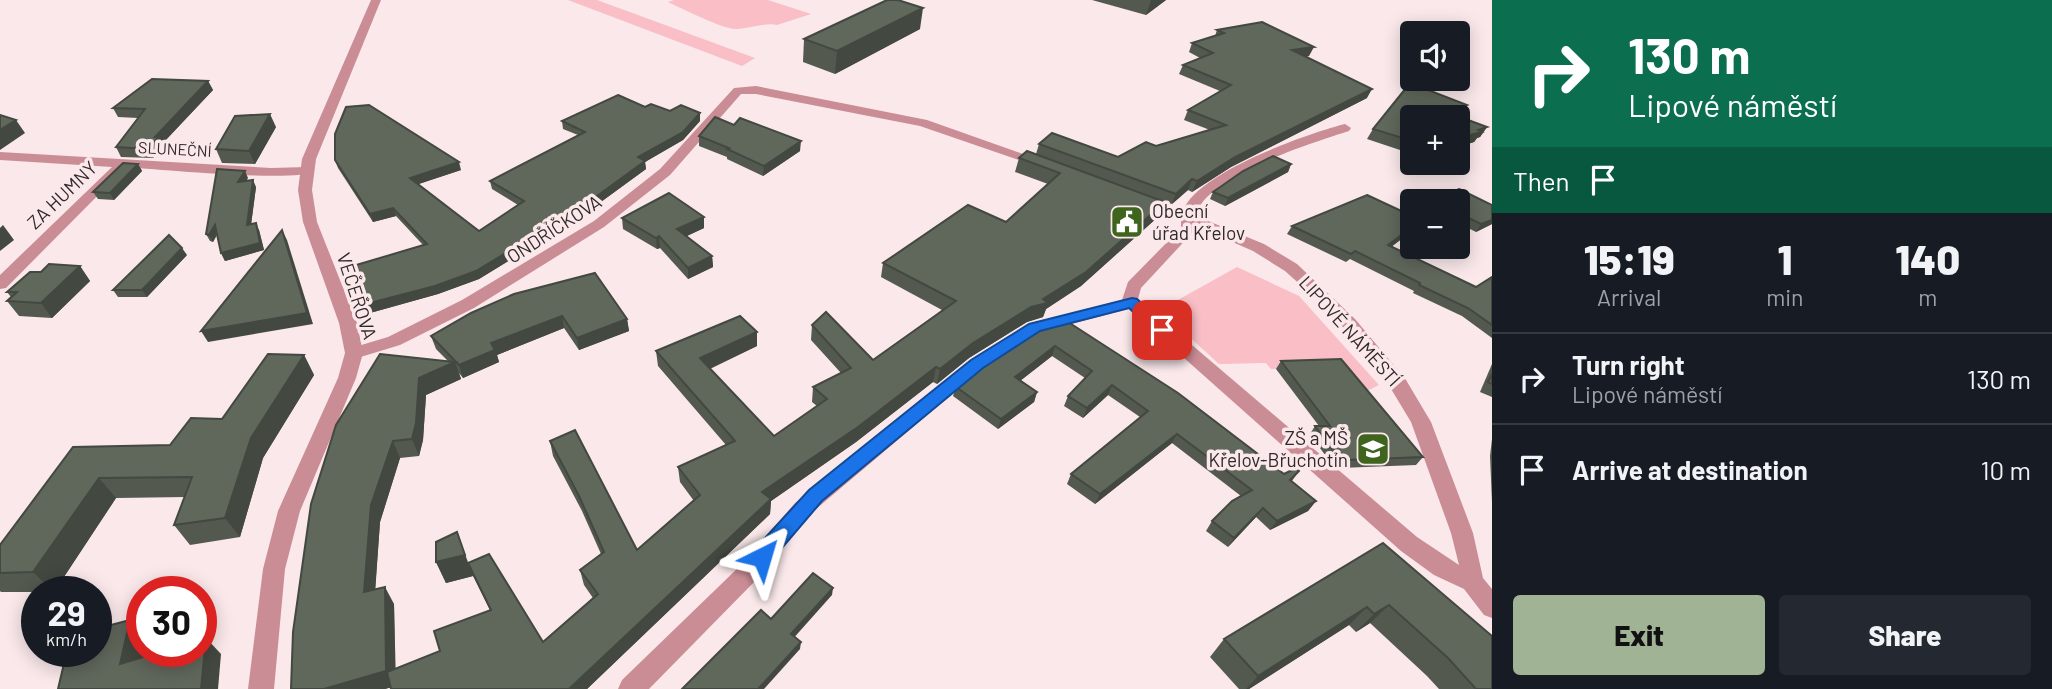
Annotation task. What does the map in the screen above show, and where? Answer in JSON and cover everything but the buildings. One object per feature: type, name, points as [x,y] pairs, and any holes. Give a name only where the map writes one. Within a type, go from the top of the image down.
[{"type":"street","name":"VEČEŘOVA","points":[[261,689],[274,569],[289,511],[311,453],[347,378],[354,353],[348,323],[306,205],[307,171],[315,143],[376,0]]},
{"type":"street","name":"ONDŘÍČKOVA","points":[[354,353],[394,341],[468,304],[598,224],[665,172],[732,94],[741,90],[756,90],[923,123],[1052,167]]},
{"type":"street","points":[[631,689],[750,571],[802,509],[977,364],[1034,328],[1132,303],[1130,292],[1188,229],[1188,218],[1195,200],[1209,189],[1283,151],[1317,136],[1345,128]]},
{"type":"street","name":"SLUNEČNÍ","points":[[0,156],[271,172],[307,171]]},
{"type":"street","name":"ZA HUMNY","points":[[0,284],[122,164]]},
{"type":"street","name":"LIPOVÉ NÁMĚSTÍ","points":[[1127,195],[1265,251],[1294,269],[1345,320],[1400,384],[1430,446],[1469,561],[1472,582]]},
{"type":"street","name":"LIPOVÉ NÁMĚSTÍ","points":[[1132,303],[1409,544],[1442,568],[1472,582],[1492,607]]},
{"type":"shaded area","points":[[568,0],[597,0],[755,58],[742,66]]},
{"type":"shaded area","points":[[768,0],[811,14],[777,25],[735,29],[712,22],[668,2]]},
{"type":"shaded area","points":[[1237,267],[1299,296],[1379,385],[1359,395],[1336,367],[1271,369],[1266,363],[1219,364],[1160,310]]},
{"type":"place","name":"Obecní úřad Křelov","points":[[1127,222]]},
{"type":"place","name":"ZŠ a MŠ Křelov-Břuchotín","points":[[1373,449]]},
{"type":"route","points":[[762,557],[816,496],[986,357],[1034,328],[1060,319],[1132,303],[1162,330]]}]
